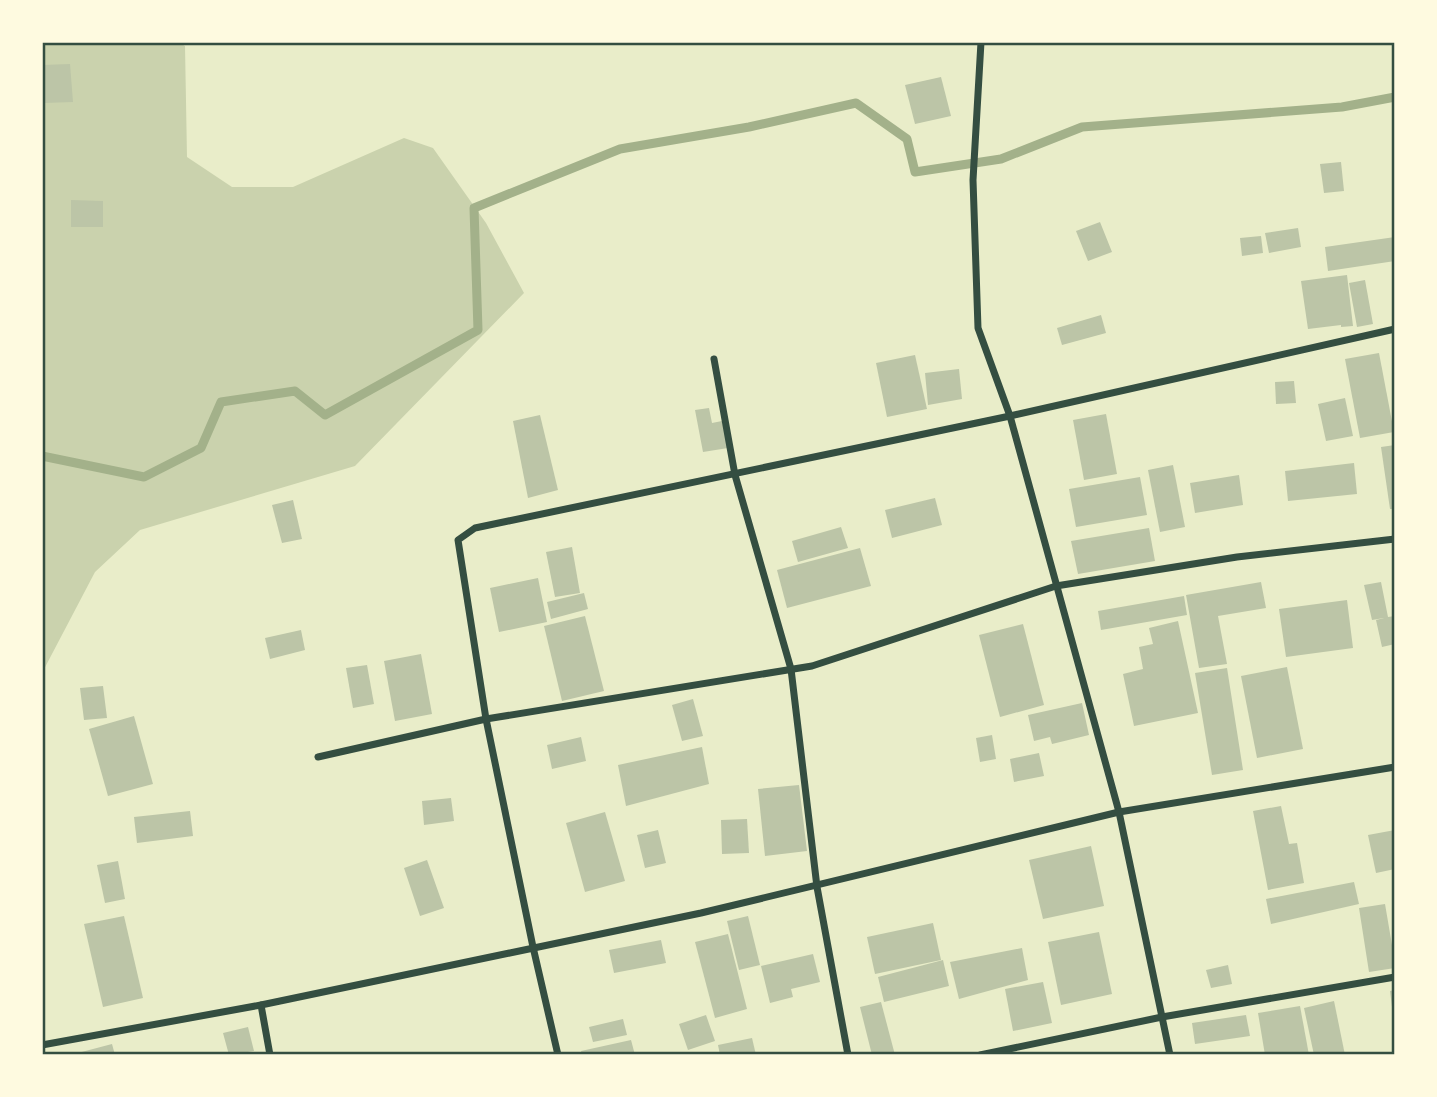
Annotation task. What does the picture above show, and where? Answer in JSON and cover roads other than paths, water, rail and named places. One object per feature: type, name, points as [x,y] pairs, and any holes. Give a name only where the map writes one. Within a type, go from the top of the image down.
[{"type":"street","points":[[981,42],[973,180],[978,328],[1010,416],[1119,812],[1170,1055]]},
{"type":"street","points":[[558,1055],[486,719],[458,540],[475,528],[1010,416],[1395,329]]},
{"type":"street","points":[[715,359],[735,475],[791,669],[817,887],[849,1055]]},
{"type":"street","points":[[318,757],[486,719],[812,666],[1056,586],[1237,557],[1395,539]]},
{"type":"street","points":[[42,1045],[261,1005],[817,887],[1119,812],[1395,767]]},
{"type":"street","points":[[980,1055],[1162,1017],[1395,978]]},
{"type":"street","points":[[261,1005],[270,1055]]},
{"type":"waterway","points":[[42,456],[144,477],[201,448],[221,402],[295,391],[325,415],[478,330],[474,208],[620,149],[749,127],[856,103],[907,139],[915,172],[1001,159],[1082,127],[1342,107],[1395,97]]}]
